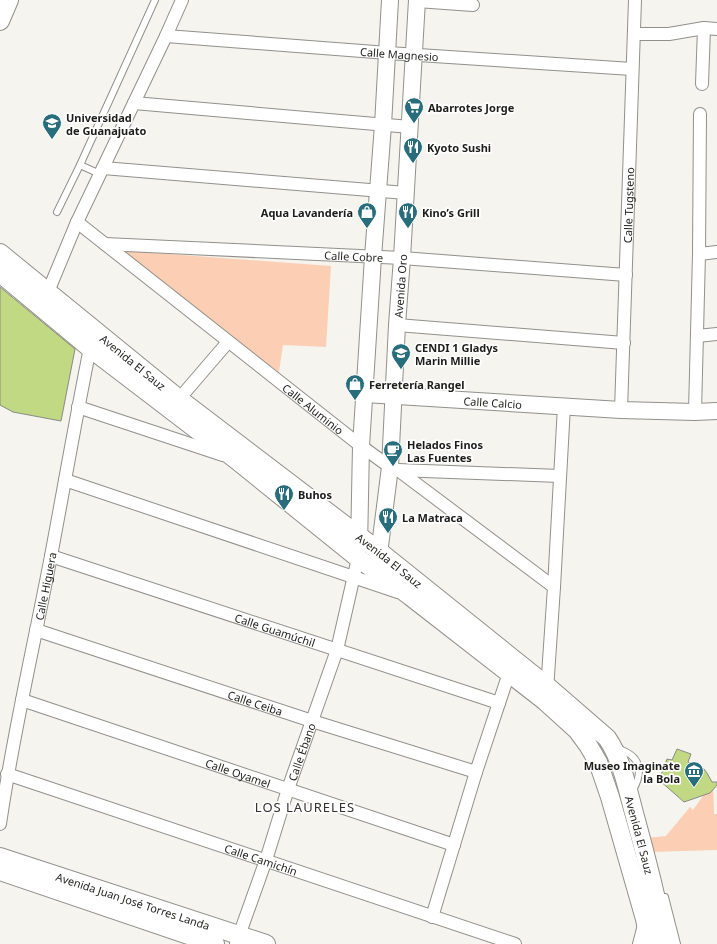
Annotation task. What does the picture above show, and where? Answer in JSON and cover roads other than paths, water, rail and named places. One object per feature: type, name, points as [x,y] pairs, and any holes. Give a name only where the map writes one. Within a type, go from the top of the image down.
[{"type":"main road","points":[[0,21],[9,0]]},
{"type":"main road","points":[[358,558],[360,537],[364,394],[388,53],[390,0]]},
{"type":"main road","name":"Avenida Oro","points":[[377,572],[394,468],[393,396],[417,0]]},
{"type":"main road","name":"Avenida El Sauz","points":[[0,253],[90,348],[234,458],[358,558],[410,596],[509,673],[546,694],[577,730],[598,762],[610,797],[645,919],[650,944]]},
{"type":"main road","name":"Avenida El Sauz","points":[[0,274],[45,300],[179,399],[380,552],[546,694],[602,734],[614,748],[623,771],[629,796],[658,886],[666,944]]},
{"type":"main road","name":"Calle Calcio","points":[[364,394],[622,410],[695,412],[717,411]]},
{"type":"main road","name":"Avenida Juan José Torres Landa","points":[[0,857],[237,939],[266,944]]},
{"type":"main road","name":"Avenida Juan José Torres Landa","points":[[0,871],[215,944]]},
{"type":"street","points":[[45,300],[77,222],[182,0]]},
{"type":"street","points":[[417,0],[473,5]]},
{"type":"street","name":"Calle Tugsteno","points":[[622,410],[635,0]]},
{"type":"street","points":[[634,34],[668,34],[704,28],[717,29]]},
{"type":"street","points":[[702,84],[704,28]]},
{"type":"street","name":"Calle Magnesio","points":[[166,36],[388,53],[632,69]]},
{"type":"street","points":[[134,103],[410,127]]},
{"type":"street","points":[[695,412],[699,254],[700,114]]},
{"type":"street","points":[[102,171],[406,193]]},
{"type":"street","name":"Calle Aluminio","points":[[77,222],[362,446],[394,468],[554,587]]},
{"type":"street","name":"Calle Cobre","points":[[105,244],[402,258],[626,275]]},
{"type":"street","points":[[699,254],[717,252]]},
{"type":"street","points":[[397,325],[624,343]]},
{"type":"street","points":[[697,336],[717,334]]},
{"type":"street","points":[[179,399],[228,342]]},
{"type":"street","name":"Calle Higuera","points":[[0,824],[7,774],[51,556],[90,348]]},
{"type":"street","points":[[546,694],[554,587],[564,406]]},
{"type":"street","points":[[78,407],[234,458]]},
{"type":"street","points":[[394,468],[560,476]]},
{"type":"street","points":[[65,480],[410,596]]},
{"type":"street","name":"Calle Guamúchil","points":[[51,556],[499,704]]},
{"type":"street","name":"Calle Ébano","points":[[237,939],[266,860],[288,789],[336,650],[358,558]]},
{"type":"street","name":"Calle Ceiba","points":[[36,630],[312,721],[476,772]]},
{"type":"street","points":[[432,917],[476,772],[509,673]]},
{"type":"street","name":"Calle Oyamel","points":[[22,700],[454,845]]},
{"type":"street","name":"Calle Camichín","points":[[7,774],[516,944]]},
{"type":"street","points":[[639,944],[645,919],[658,886]]},
{"type":"lane","points":[[58,212],[155,0]]},
{"type":"lane","points":[[80,165],[102,171]]},
{"type":"lane","points":[[658,886],[677,944]]},
{"type":"place","name":"Abarrotes Jorge","points":[[414,124]]},
{"type":"place","name":"Universidad de Guanajuato","points":[[52,140]]},
{"type":"place","name":"Kyoto Sushi","points":[[413,164]]},
{"type":"place","name":"Aqua Lavandería","points":[[367,229]]},
{"type":"place","name":"Kino’s Grill","points":[[408,229]]},
{"type":"place","name":"CENDI 1 Gladys Marin Millie","points":[[401,370]]},
{"type":"place","name":"Ferretería Rangel","points":[[355,401]]},
{"type":"place","name":"Helados Finos Las Fuentes","points":[[393,467]]},
{"type":"place","name":"Buhos","points":[[284,511]]},
{"type":"place","name":"La Matraca","points":[[388,534]]},
{"type":"place","name":"Museo Imaginate la Bola","points":[[694,788]]},
{"type":"district","name":"LOS LAURELES","points":[[305,807]]}]
